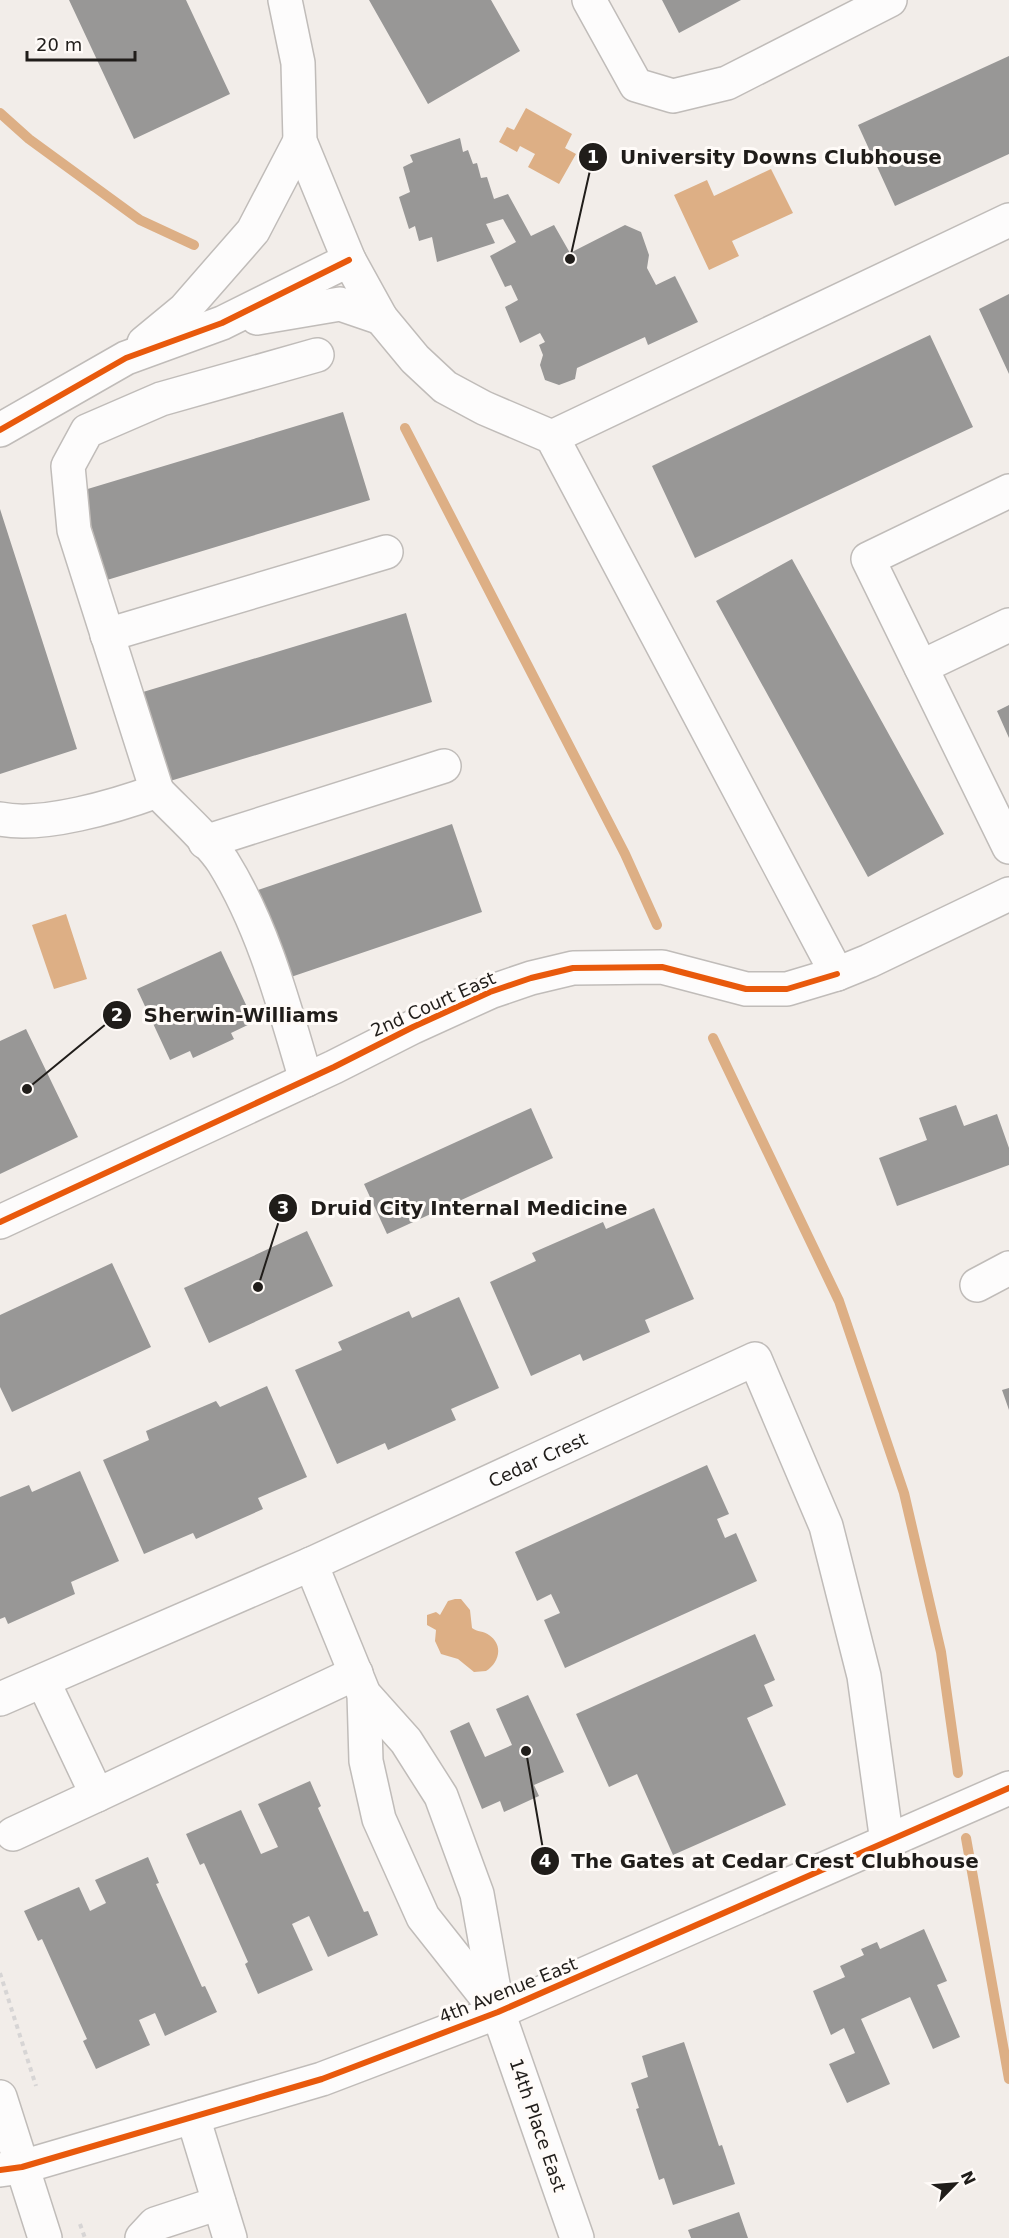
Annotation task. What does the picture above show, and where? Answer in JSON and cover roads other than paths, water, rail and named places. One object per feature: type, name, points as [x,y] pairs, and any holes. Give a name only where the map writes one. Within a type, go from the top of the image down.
[{"type":"street","points":[[285,0],[298,63],[300,141],[349,260],[381,318],[415,359],[445,387],[484,408],[552,437],[837,974]]},
{"type":"street","points":[[589,0],[636,85],[673,96],[727,83],[890,0]]},
{"type":"street","points":[[126,358],[184,310],[253,231],[300,141]]},
{"type":"street","points":[[552,437],[1009,220]]},
{"type":"street","points":[[0,430],[126,358],[222,323],[349,260]]},
{"type":"street","points":[[222,323],[340,304],[381,318]]},
{"type":"street","points":[[306,1080],[282,1000],[256,927],[222,860],[157,791],[74,530],[68,466],[87,431],[161,399],[317,355]]},
{"type":"street","points":[[1009,491],[868,559],[1009,847]]},
{"type":"street","points":[[107,634],[386,552]]},
{"type":"street","points":[[921,667],[1009,626]]},
{"type":"street","points":[[205,842],[444,766]]},
{"type":"street","points":[[0,819],[20,824],[119,805],[157,791]]},
{"type":"street","name":"2nd Court East","points":[[0,1222],[490,992],[573,968],[662,967],[746,989],[787,989],[837,974],[1009,894]]},
{"type":"street","points":[[977,1285],[1009,1269]]},
{"type":"street","name":"Cedar Crest","points":[[311,1564],[755,1359],[826,1526],[864,1676],[888,1842]]},
{"type":"street","points":[[0,1699],[311,1564],[360,1684],[406,1741],[441,1796],[477,1894],[498,2012]]},
{"type":"street","points":[[43,1681],[97,1795]]},
{"type":"street","points":[[13,1834],[97,1795],[360,1684]]},
{"type":"street","points":[[360,1684],[366,1761],[379,1819],[423,1917],[498,2012]]},
{"type":"street","name":"4th Avenue East","points":[[11,2169],[322,2079],[498,2012],[1009,1788]]},
{"type":"street","name":"14th Place East","points":[[498,2012],[577,2238]]},
{"type":"street","points":[[0,2097],[11,2169],[45,2238]]},
{"type":"street","points":[[193,2117],[230,2238]]},
{"type":"street","points":[[142,2238],[154,2224],[219,2203]]},
{"type":"waterway","points":[[0,113],[29,139],[140,220],[194,245]]},
{"type":"waterway","points":[[405,428],[625,854],[657,925]]},
{"type":"waterway","points":[[713,1038],[839,1301],[904,1493],[941,1652],[958,1773]]},
{"type":"waterway","points":[[966,1838],[1009,2079]]},
{"type":"place","name":"University Downs Clubhouse","points":[[570,259]]},
{"type":"place","name":"Sherwin-Williams","points":[[27,1089]]},
{"type":"place","name":"Druid City Internal Medicine","points":[[258,1287]]},
{"type":"place","name":"The Gates at Cedar Crest Clubhouse","points":[[526,1751]]}]
